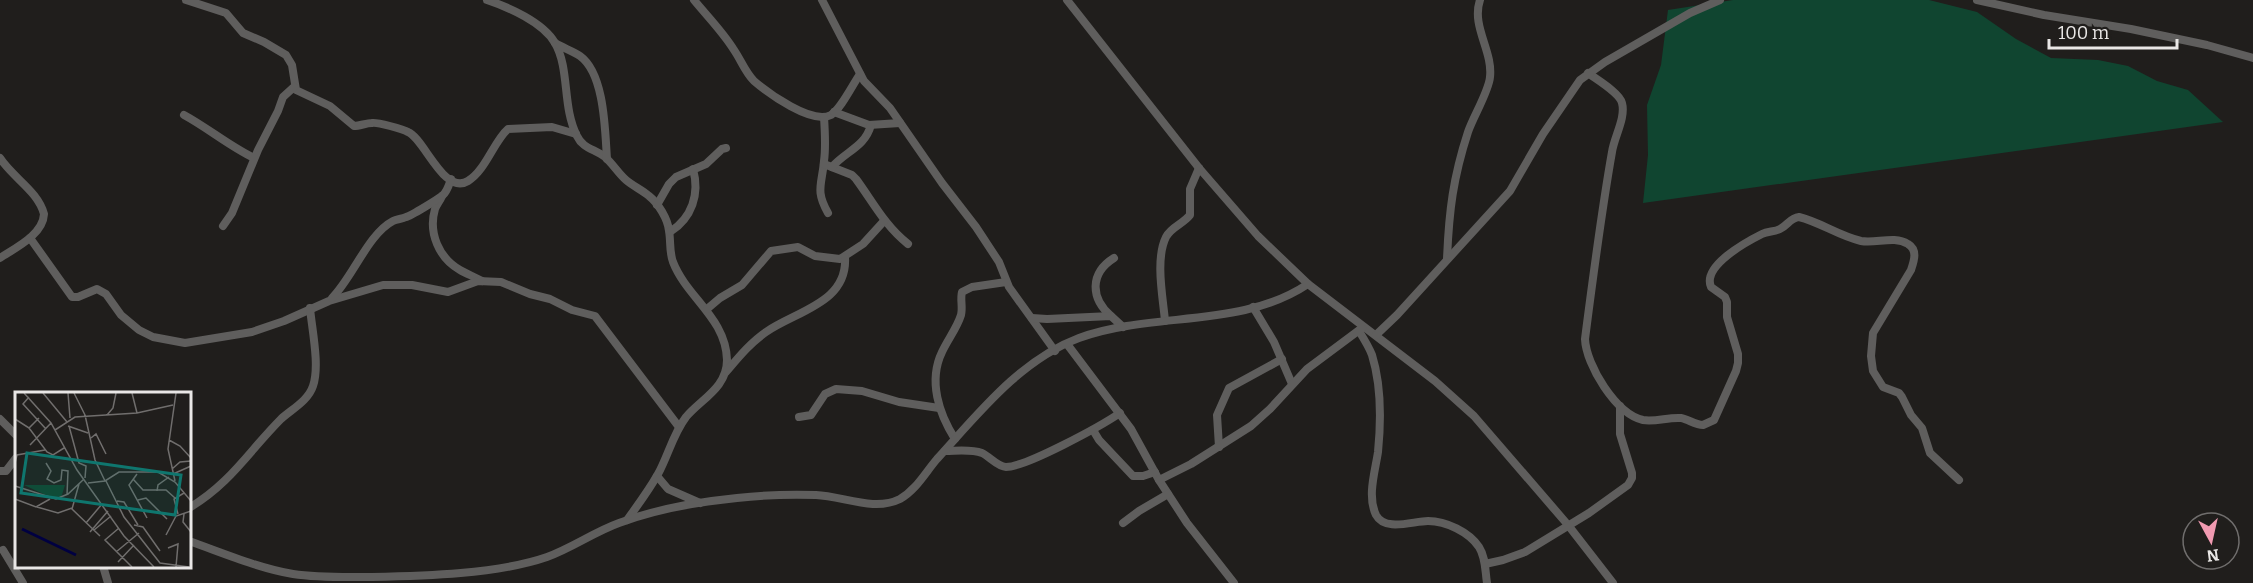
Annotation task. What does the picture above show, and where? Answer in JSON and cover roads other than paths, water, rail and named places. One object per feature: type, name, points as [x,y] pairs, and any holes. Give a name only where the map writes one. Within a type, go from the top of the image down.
[{"type":"street","points":[[186,0],[226,13],[243,33],[264,42],[286,56],[292,65],[294,87],[300,93],[330,106],[354,126],[378,123],[411,133],[426,154],[451,179],[464,183],[470,180],[505,132],[513,128],[552,127],[576,134]]},
{"type":"street","points":[[487,0],[525,17],[555,43],[581,57],[593,72],[602,103],[607,159]]},
{"type":"street","points":[[694,0],[729,42],[754,80],[797,111],[824,117],[834,112],[860,74]]},
{"type":"street","points":[[822,0],[860,74],[890,108],[989,245],[1006,282],[1055,351]]},
{"type":"street","points":[[827,9],[833,0]]},
{"type":"street","points":[[1447,259],[1453,180],[1469,129],[1491,76],[1478,23],[1480,0]]},
{"type":"street","points":[[1376,335],[1510,191],[1574,86],[1588,73],[1690,13],[1720,0]]},
{"type":"street","points":[[1977,0],[2044,15],[2153,34],[2253,58]]},
{"type":"street","points":[[1071,1],[1199,168],[1258,236],[1308,284],[1362,328],[1376,335],[1435,381],[1474,416],[1568,525],[1612,583]]},
{"type":"street","points":[[555,43],[561,62],[570,117],[576,134],[583,145],[607,159],[624,178],[648,195],[657,205],[670,232],[670,254],[674,264],[717,324],[723,338],[727,362],[726,372]]},
{"type":"street","points":[[1588,73],[1621,99],[1623,109],[1613,143],[1608,173],[1595,256],[1586,339],[1586,350],[1591,365],[1620,406],[1630,414],[1645,420],[1681,418],[1698,425],[1708,424],[1714,420],[1736,371],[1738,354],[1727,317],[1727,302],[1725,297],[1711,287],[1709,275],[1713,268],[1732,252],[1760,235],[1782,228],[1791,218],[1799,217],[1858,240],[1900,241],[1909,244],[1914,250],[1915,260],[1911,270],[1873,333],[1871,356],[1873,371],[1883,387],[1899,393],[1911,415],[1922,428],[1930,453],[1959,480]]},
{"type":"street","points":[[223,226],[239,197],[254,158],[284,97],[294,87]]},
{"type":"street","points":[[834,112],[871,125],[900,123]]},
{"type":"street","points":[[184,115],[204,125],[230,145],[254,158]]},
{"type":"street","points":[[824,117],[828,166],[819,189],[828,213]]},
{"type":"street","points":[[828,166],[860,145],[868,135],[871,125]]},
{"type":"street","points":[[657,205],[669,184],[683,173],[712,160],[722,149],[726,148]]},
{"type":"street","points":[[0,158],[15,177],[36,197],[43,208],[44,219],[30,238],[0,258]]},
{"type":"street","points":[[828,166],[852,175],[884,221],[908,244]]},
{"type":"street","points":[[1165,321],[1161,282],[1163,247],[1166,237],[1190,215],[1190,189],[1199,168]]},
{"type":"street","points":[[670,232],[693,207],[696,185],[693,169]]},
{"type":"street","points":[[451,179],[435,209],[433,232],[437,244],[454,266],[482,281],[507,284],[521,291],[550,299],[572,310],[595,316],[679,427]]},
{"type":"street","points":[[329,301],[356,268],[371,243],[385,228],[393,221],[413,214],[442,196]]},
{"type":"street","points":[[707,309],[742,285],[771,251],[798,247],[811,255],[834,260],[844,257],[863,244],[884,221]]},
{"type":"street","points":[[30,238],[72,297],[97,290],[106,294],[121,315],[139,330],[153,338],[185,342],[238,335],[284,321],[329,301],[383,285],[412,285],[448,292],[482,281]]},
{"type":"street","points":[[627,520],[657,476],[679,427],[693,409],[717,388],[726,372],[765,332],[807,310],[833,292],[841,283],[844,275],[844,257]]},
{"type":"street","points":[[1114,258],[1101,268],[1096,279],[1104,308],[1123,327]]},
{"type":"street","points":[[955,440],[939,408],[937,367],[941,354],[960,318],[962,310],[960,294],[972,287],[1006,282]]},
{"type":"street","points":[[190,541],[294,574],[328,577],[407,577],[529,562],[550,556],[590,535],[627,520],[649,513],[700,503],[783,494],[820,495],[879,504],[890,502],[902,498],[914,488],[993,398],[1018,375],[1036,361],[1067,344],[1099,332],[1123,327],[1253,307],[1280,299],[1308,284]]},
{"type":"street","points":[[1253,307],[1282,359],[1292,384]]},
{"type":"street","points":[[190,507],[204,499],[233,474],[280,421],[310,392],[315,372],[310,308]]},
{"type":"street","points":[[1032,318],[1111,316]]},
{"type":"street","points":[[1093,430],[1099,440],[1133,476],[1157,476],[1219,447],[1263,416],[1307,369],[1362,328]]},
{"type":"street","points":[[1362,328],[1372,354],[1377,379],[1379,423],[1372,488],[1376,513],[1382,522],[1389,524],[1429,521],[1454,527],[1472,539],[1479,547],[1485,564],[1487,583]]},
{"type":"street","points":[[1067,344],[1120,413],[1187,523],[1234,583]]},
{"type":"street","points":[[1219,447],[1217,415],[1229,388],[1282,359]]},
{"type":"street","points":[[799,417],[814,413],[825,394],[836,389],[862,391],[899,402],[939,408]]},
{"type":"street","points":[[1485,564],[1516,556],[1608,501],[1628,485],[1632,478],[1631,464],[1620,434],[1620,406]]},
{"type":"street","points":[[945,451],[976,451],[1007,467],[1036,458],[1093,430],[1120,413]]},
{"type":"street","points":[[1620,421],[1630,414]]},
{"type":"street","points":[[0,419],[15,434]]},
{"type":"street","points":[[0,471],[6,471],[15,459]]},
{"type":"street","points":[[657,476],[668,489],[700,503]]},
{"type":"street","points":[[1123,523],[1168,494]]},
{"type":"street","points":[[3,550],[23,583]]},
{"type":"street","points":[[103,568],[108,583]]}]
